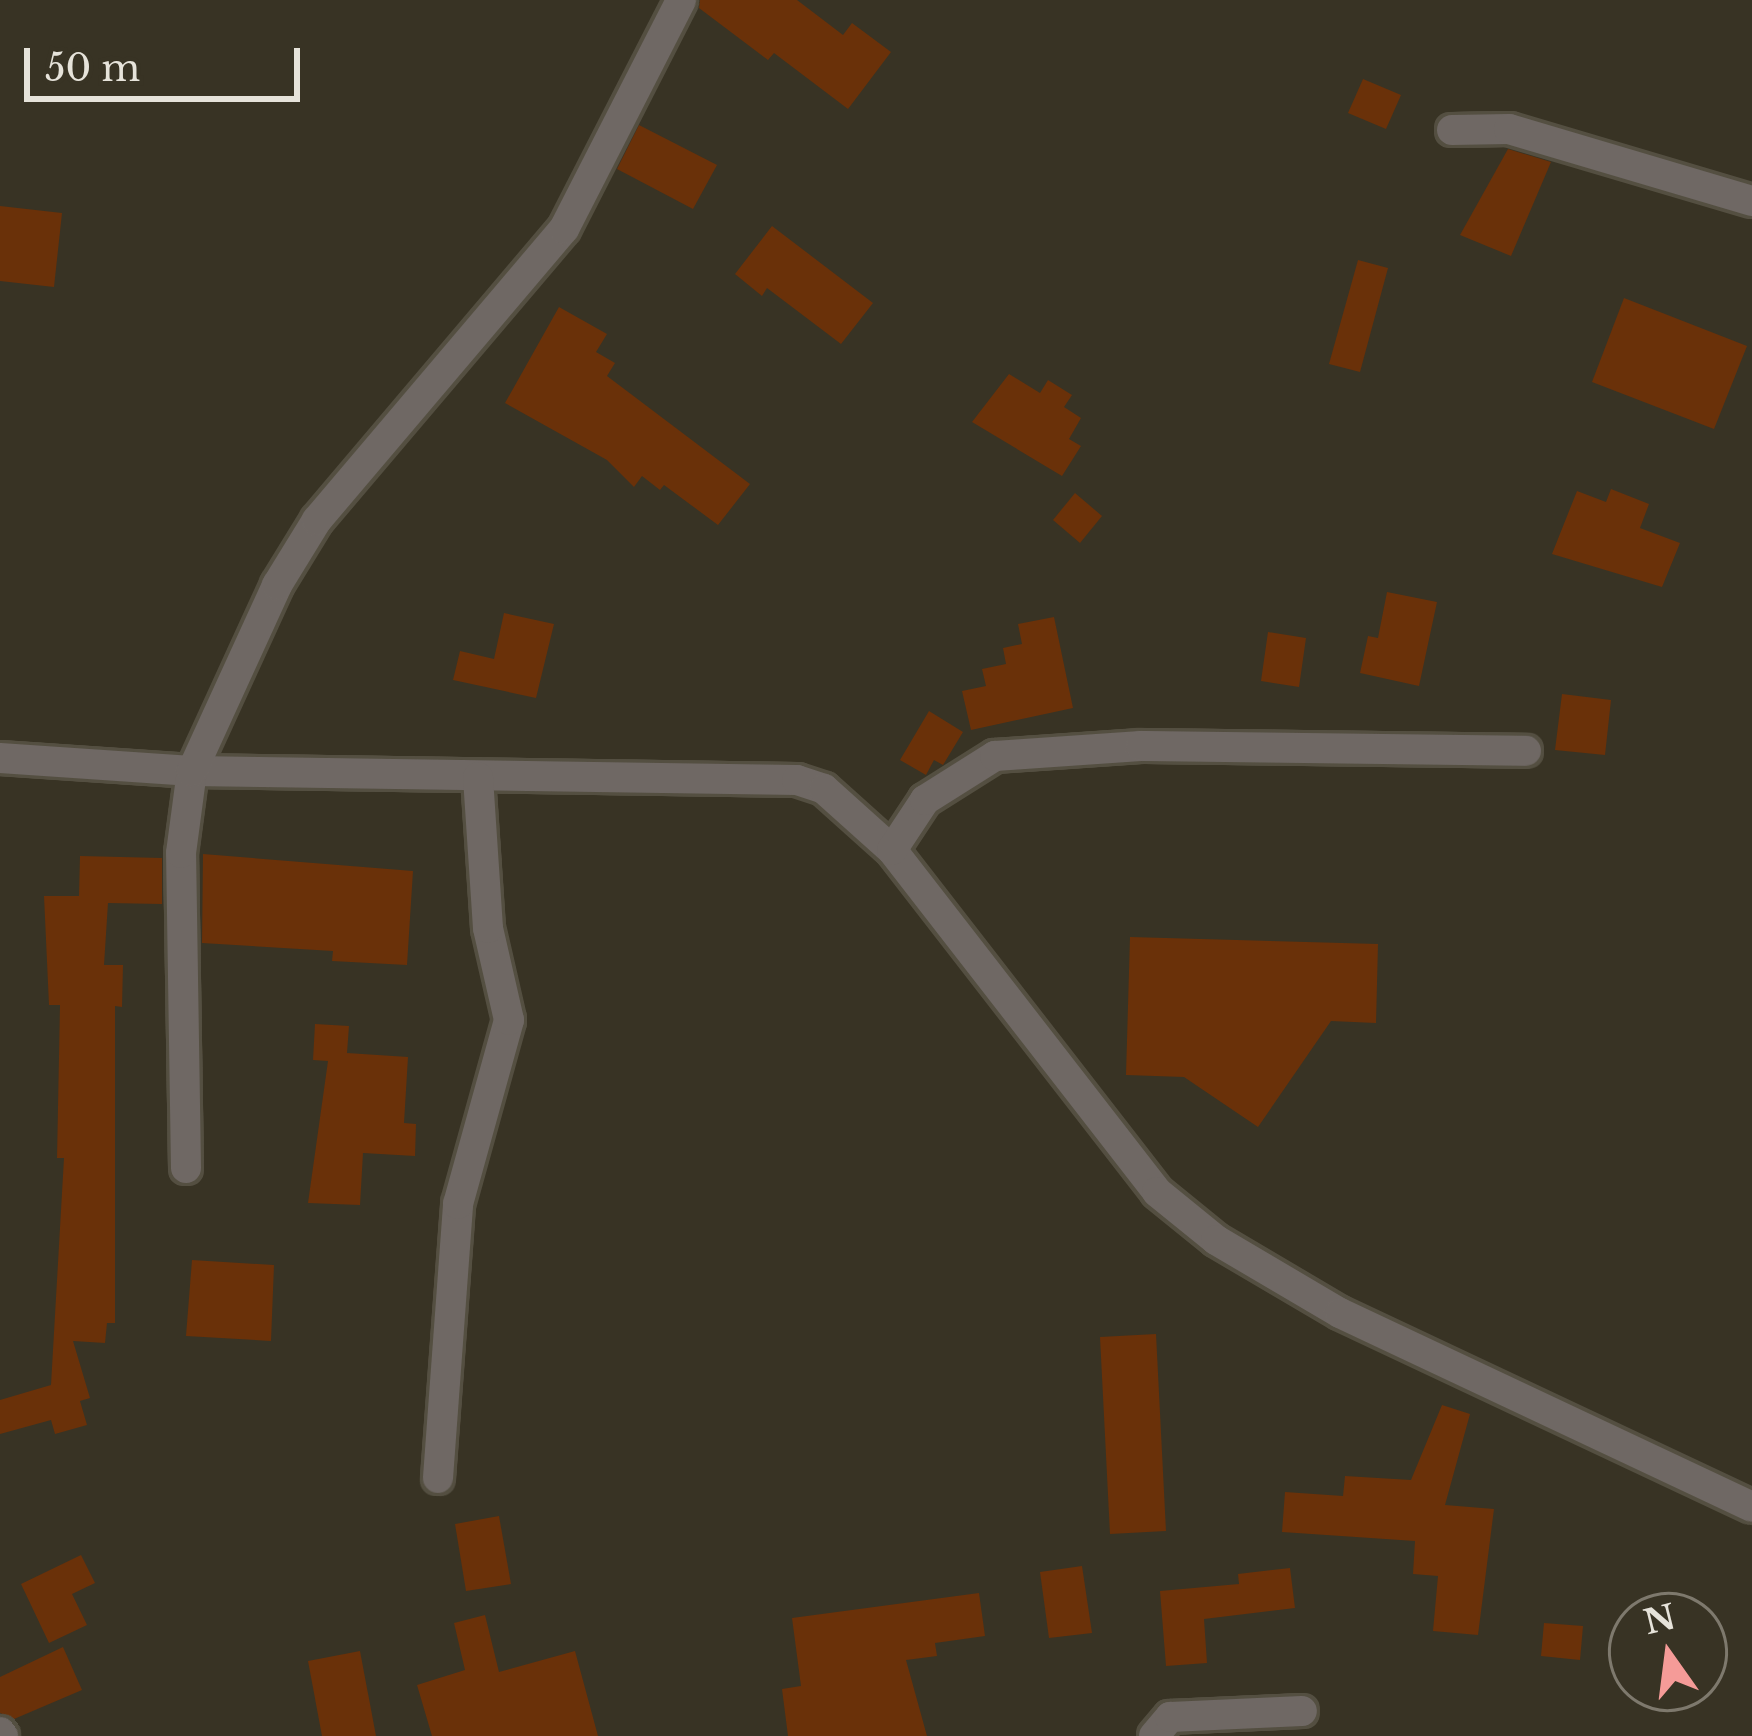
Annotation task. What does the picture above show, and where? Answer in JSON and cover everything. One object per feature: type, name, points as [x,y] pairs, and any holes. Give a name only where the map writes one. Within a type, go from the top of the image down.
[{"type":"street","points":[[185,1168],[182,853],[191,771],[307,536],[370,448],[564,229],[681,0]]},
{"type":"street","points":[[1452,130],[1509,129],[1752,201]]},
{"type":"street","points":[[892,850],[925,800],[995,756],[1141,746],[1526,751]]},
{"type":"street","points":[[0,758],[191,771],[797,780],[824,789],[892,850],[1157,1192],[1216,1240],[1340,1313],[1752,1507]]},
{"type":"street","points":[[438,1478],[458,1204],[509,1020],[488,928],[478,777]]},
{"type":"street","points":[[1154,1736],[1170,1717],[1302,1711]]},
{"type":"building","points":[[700,0],[797,0],[843,35],[852,23],[891,52],[848,109],[774,53],[768,60],[699,8]]},
{"type":"building","points":[[1363,79],[1401,95],[1386,129],[1348,113]]},
{"type":"building","points":[[639,125],[717,165],[693,209],[617,169]]},
{"type":"building","points":[[1508,149],[1551,162],[1511,256],[1460,235]]},
{"type":"building","points":[[0,206],[62,213],[54,287],[0,281]]},
{"type":"building","points":[[772,226],[873,303],[841,344],[767,288],[762,296],[735,274]]},
{"type":"building","points":[[1358,260],[1388,268],[1360,372],[1329,364]]},
{"type":"building","points":[[1624,298],[1747,346],[1714,429],[1592,382]]},
{"type":"building","points":[[559,307],[607,334],[596,352],[615,363],[607,376],[750,484],[718,525],[664,485],[660,490],[642,476],[634,487],[607,460],[505,403]]},
{"type":"building","points":[[1009,374],[1040,393],[1048,380],[1072,395],[1064,407],[1081,418],[1069,439],[1081,446],[1062,476],[972,422]]},
{"type":"building","points":[[1611,489],[1649,504],[1640,528],[1680,543],[1662,587],[1552,554],[1577,491],[1606,502]]},
{"type":"building","points":[[1075,493],[1102,516],[1080,543],[1053,520]]},
{"type":"building","points":[[1387,592],[1437,602],[1419,686],[1360,673],[1368,636],[1378,638]]},
{"type":"building","points":[[504,613],[554,624],[536,698],[453,680],[460,651],[494,659]]},
{"type":"building","points":[[1054,617],[1073,708],[971,730],[962,691],[986,686],[982,669],[1006,664],[1003,648],[1022,644],[1018,624]]},
{"type":"building","points":[[1268,632],[1306,638],[1299,687],[1261,681]]},
{"type":"building","points":[[1562,694],[1611,700],[1605,755],[1555,750]]},
{"type":"building","points":[[929,711],[963,732],[943,765],[934,760],[926,775],[900,760]]},
{"type":"building","points":[[203,854],[413,871],[407,965],[332,961],[333,951],[202,943]]},
{"type":"building","points":[[80,856],[162,858],[162,904],[108,903],[104,965],[123,965],[122,1007],[115,1006],[115,1323],[107,1323],[105,1343],[73,1341],[90,1398],[80,1401],[87,1425],[55,1434],[51,1420],[0,1434],[0,1400],[51,1385],[64,1158],[57,1158],[60,1005],[49,1005],[44,896],[79,896]]},
{"type":"building","points":[[1130,937],[1378,944],[1376,1023],[1331,1021],[1258,1127],[1184,1077],[1126,1075]]},
{"type":"building","points":[[315,1024],[349,1026],[347,1053],[408,1057],[404,1123],[416,1124],[415,1156],[363,1153],[360,1205],[308,1203],[328,1061],[313,1060]]},
{"type":"building","points":[[192,1260],[274,1265],[271,1341],[186,1336]]},
{"type":"building","points":[[1156,1334],[1166,1531],[1110,1534],[1100,1337]]},
{"type":"building","points":[[1442,1405],[1470,1414],[1445,1505],[1494,1509],[1478,1635],[1433,1631],[1438,1576],[1413,1574],[1415,1541],[1282,1532],[1285,1492],[1343,1496],[1345,1476],[1411,1480]]},
{"type":"building","points":[[499,1516],[511,1584],[466,1591],[455,1524]]},
{"type":"building","points":[[81,1555],[95,1583],[72,1594],[87,1625],[49,1643],[21,1584]]},
{"type":"building","points":[[1082,1566],[1092,1633],[1049,1638],[1040,1572]]},
{"type":"building","points":[[1290,1568],[1295,1608],[1204,1619],[1207,1663],[1166,1666],[1160,1591],[1239,1584],[1238,1574]]},
{"type":"building","points":[[979,1593],[985,1636],[935,1643],[937,1656],[906,1660],[927,1736],[788,1736],[782,1689],[801,1686],[792,1618]]},
{"type":"building","points":[[485,1615],[499,1672],[575,1651],[598,1736],[432,1736],[417,1685],[465,1670],[454,1623]]},
{"type":"building","points":[[1544,1623],[1583,1626],[1580,1660],[1541,1656]]},
{"type":"building","points":[[63,1647],[82,1690],[14,1719],[0,1713],[0,1677]]},
{"type":"building","points":[[360,1651],[376,1736],[322,1736],[308,1661]]}]
